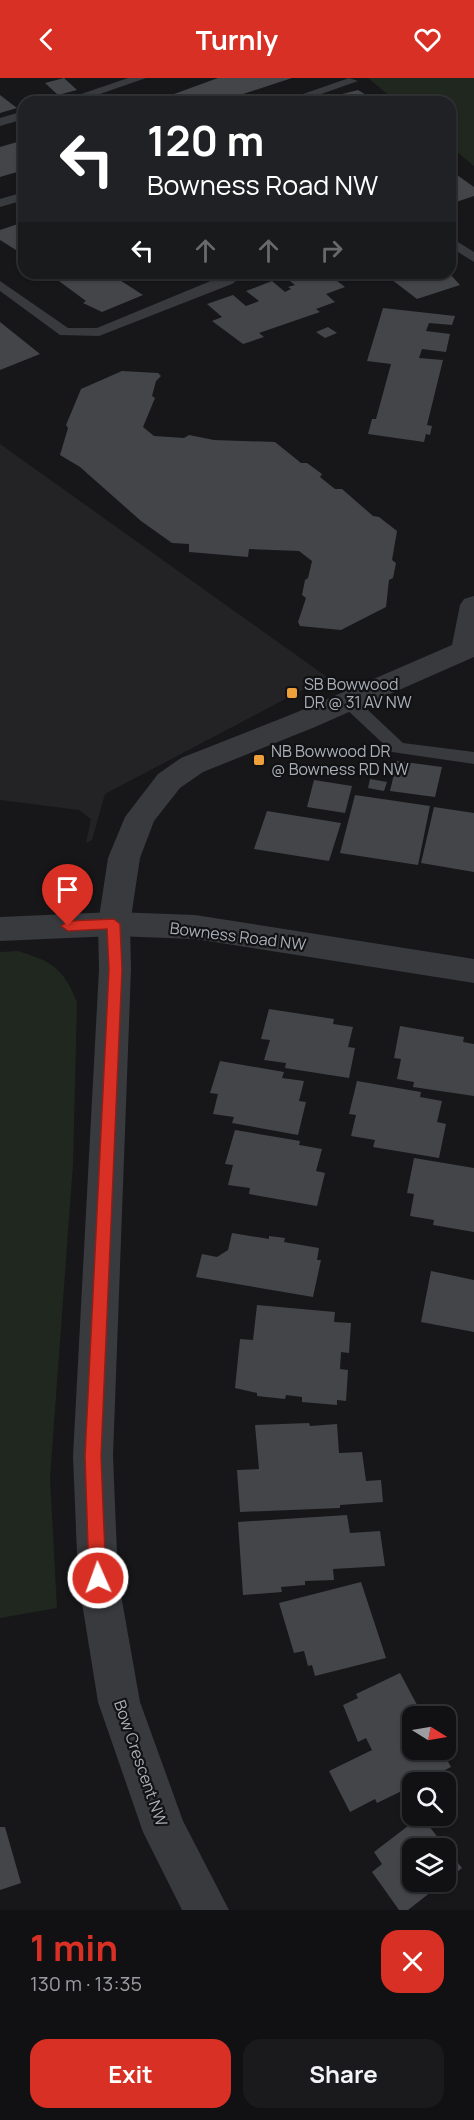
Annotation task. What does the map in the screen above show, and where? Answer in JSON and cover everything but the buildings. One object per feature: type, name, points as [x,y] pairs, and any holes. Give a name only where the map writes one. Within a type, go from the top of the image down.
[{"type":"street","points":[[470,648],[474,605]]},
{"type":"street","name":"Bow Crescent NW","points":[[207,1910],[165,1832],[119,1702],[98,1578],[93,1456],[115,969],[114,924],[124,858],[140,817],[169,781],[192,765],[470,648]]},
{"type":"street","name":"Bowness Road NW","points":[[0,929],[114,924],[195,927],[474,971]]},
{"type":"lane","points":[[83,96],[140,78]]},
{"type":"lane","points":[[305,96],[352,81]]},
{"type":"lane","points":[[0,122],[18,117]]},
{"type":"lane","points":[[0,203],[18,198]]},
{"type":"lane","points":[[456,245],[474,258]]},
{"type":"lane","points":[[0,285],[65,332],[99,332],[230,279]]},
{"type":"lane","points":[[348,701],[398,748],[474,758]]},
{"type":"shaded area","points":[[368,78],[474,78],[474,166],[456,151],[456,96],[390,96]]},
{"type":"shaded area","points":[[0,444],[327,677],[105,794],[92,840],[86,843],[91,819],[79,810],[0,800]]},
{"type":"shaded area","points":[[18,951],[40,959],[55,968],[67,981],[77,1002],[73,1164],[50,1478],[57,1608],[0,1618],[0,952]]},
{"type":"place","name":"SB Bowwood DR @ 31 AV NW","points":[[292,693]]},
{"type":"place","name":"NB Bowwood DR @ Bowness RD NW","points":[[259,760]]},
{"type":"route","points":[[68,926],[114,924],[115,969],[112,995],[93,1456],[98,1578]]}]
